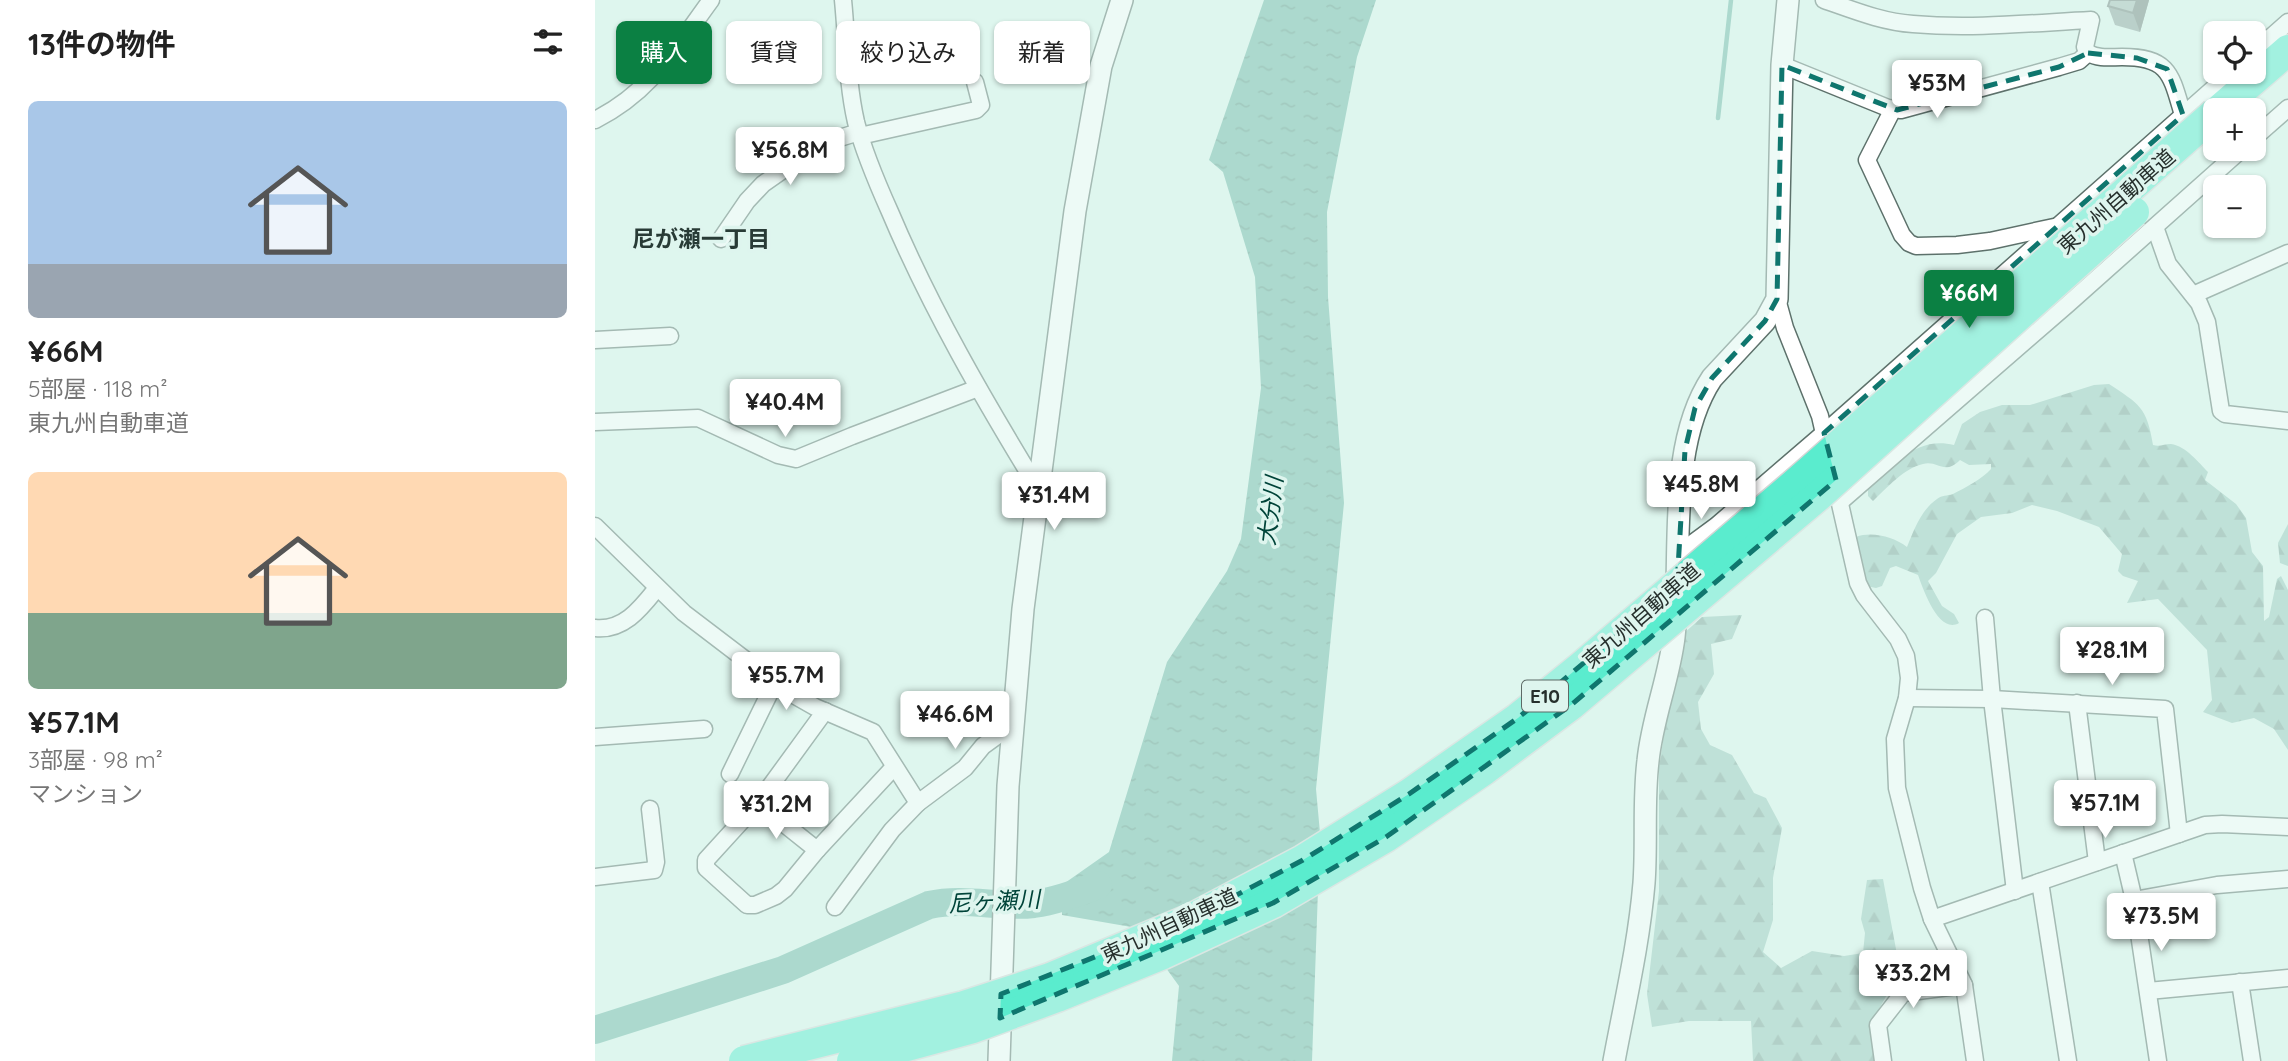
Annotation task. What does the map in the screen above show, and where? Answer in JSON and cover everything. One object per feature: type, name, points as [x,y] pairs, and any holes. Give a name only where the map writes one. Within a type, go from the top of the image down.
[{"type":"highway","name":"東九州自動車道","points":[[2233,98],[2288,50]]},
{"type":"highway","points":[[2263,98],[2288,76]]},
{"type":"highway","name":"東九州自動車道","points":[[744,1061],[964,1006],[1050,978],[1191,919],[1303,860],[1409,794],[1518,719],[1582,666],[1805,475],[2203,124]]},
{"type":"highway","name":"東九州自動車道","points":[[852,1061],[973,1028],[1163,954],[1273,903],[1386,836],[1483,770],[1571,705],[1817,497],[2203,151]]},
{"type":"street","points":[[595,120],[625,102],[653,78],[711,0]]},
{"type":"street","points":[[843,0],[853,107],[860,134],[912,264],[978,388],[1039,490]]},
{"type":"street","points":[[999,1061],[1011,725],[1023,609],[1086,145],[1101,66],[1122,0]]},
{"type":"street","points":[[1788,0],[1782,65],[1777,299],[1785,328],[1825,433],[1858,583],[1898,639],[1906,656],[1909,678],[1895,739],[1897,783],[1921,888],[1964,985],[1975,1061]]},
{"type":"street","points":[[1824,0],[1881,19],[1912,24],[1978,25],[2091,20],[2085,47],[2088,54],[2101,58],[2137,58],[2164,66],[2172,79],[2183,115]]},
{"type":"street","points":[[2266,41],[2288,22]]},
{"type":"street","points":[[1782,65],[1893,109],[1905,109],[2079,61],[2088,54]]},
{"type":"street","points":[[720,239],[762,184],[820,144],[976,110],[981,105],[976,84]]},
{"type":"street","points":[[1678,554],[1716,526],[1825,433],[2218,84]]},
{"type":"street","points":[[2266,127],[2288,108]]},
{"type":"street","points":[[1893,109],[1867,160],[1902,235],[1909,243],[1919,246],[1972,244],[2058,226]]},
{"type":"street","points":[[1840,502],[2229,161]]},
{"type":"street","points":[[2155,227],[2168,264],[2193,295],[2207,322],[2221,411],[2225,414],[2288,421]]},
{"type":"street","points":[[2193,295],[2288,253]]},
{"type":"street","points":[[1614,1061],[1641,912],[1647,764],[1655,716],[1672,648],[1685,450],[1695,408],[1712,378],[1765,321],[1777,299]]},
{"type":"street","points":[[595,340],[670,336]]},
{"type":"street","points":[[595,422],[698,418],[778,455],[796,459],[978,388]]},
{"type":"street","points":[[595,526],[684,613],[785,690],[873,732],[918,803]]},
{"type":"street","points":[[595,628],[617,625],[638,612],[657,588]]},
{"type":"street","points":[[1985,618],[1991,699],[2015,891]]},
{"type":"street","points":[[730,774],[775,682]]},
{"type":"street","points":[[1906,698],[1991,699],[2165,709],[2179,834]]},
{"type":"street","points":[[2077,703],[2097,862]]},
{"type":"street","points":[[825,711],[758,803],[706,860],[706,868],[743,903],[755,905],[781,893],[894,767]]},
{"type":"street","points":[[835,907],[892,830],[918,803],[965,768],[983,746],[1011,725]]},
{"type":"street","points":[[595,737],[704,729]]},
{"type":"street","points":[[758,803],[817,850]]},
{"type":"street","points":[[595,877],[654,870],[656,862],[650,808]]},
{"type":"street","points":[[1933,919],[2206,825],[2288,827]]},
{"type":"street","points":[[2123,853],[2134,900],[2158,1061]]},
{"type":"street","points":[[2134,900],[2217,885],[2288,879]]},
{"type":"street","points":[[2040,882],[2068,1061]]},
{"type":"street","points":[[2148,991],[2288,978]]},
{"type":"street","points":[[2240,982],[2252,1061]]},
{"type":"street","points":[[1883,1061],[1878,1025],[1903,993],[1964,985]]},
{"type":"highlighted area","points":[[2088,53],[2137,58],[2167,69],[2183,115],[1824,433],[1836,480],[1571,705],[1386,837],[1273,903],[1000,1018],[1001,994],[1191,919],[1303,860],[1409,794],[1518,718],[1677,585],[1685,450],[1695,408],[1712,378],[1765,321],[1777,299],[1782,65],[1897,110],[2059,67]]},
{"type":"green space","points":[[2109,384],[2140,408],[2148,422],[2153,445],[2177,445],[2187,451],[2208,472],[2205,480],[2236,504],[2246,518],[2252,552],[2263,566],[2264,621],[2269,617],[2277,579],[2281,576],[2288,590],[2288,750],[2274,729],[2254,718],[2232,723],[2203,712],[2212,700],[2207,650],[2158,599],[2127,603],[2138,581],[2123,576],[2118,571],[2122,554],[2099,527],[2032,505],[2012,513],[1981,517],[1957,534],[1936,573],[1928,581],[1942,606],[1954,614],[1959,623],[1952,625],[1945,623],[1933,609],[1918,575],[1896,566],[1890,568],[1882,586],[1866,586],[1853,541],[1856,537],[1883,536],[1907,547],[1919,521],[1931,504],[1968,486],[1991,469],[1991,464],[1969,465],[1960,460],[1950,467],[1923,464],[1903,474],[1873,501],[1868,496],[1868,488],[1897,462],[1907,454],[1928,445],[1954,445],[1962,424],[1980,412],[2002,405],[2030,405],[2094,385]]},
{"type":"green space","points":[[2288,524],[2288,566],[2280,563],[2278,543]]},
{"type":"green space","points":[[1742,615],[1732,639],[1711,644],[1714,674],[1698,702],[1701,729],[1710,745],[1732,755],[1754,793],[1766,798],[1782,828],[1773,878],[1773,920],[1763,952],[1781,968],[1812,951],[1844,956],[1863,953],[1865,933],[1861,919],[1867,880],[1883,879],[1898,960],[1889,991],[1873,1020],[1874,1061],[1753,1061],[1751,1021],[1689,1021],[1652,1027],[1647,994],[1659,891],[1659,768],[1682,635],[1702,617]]},
{"type":"water","name":"大分川","points":[[1264,0],[1376,0],[1357,57],[1327,212],[1328,297],[1344,503],[1316,789],[1320,833],[1312,1061],[1172,1061],[1179,986],[1137,928],[1062,915],[1062,885],[1109,852],[1167,662],[1227,571],[1241,539],[1261,388],[1255,277],[1223,172],[1209,160]]},
{"type":"building","points":[[2110,0],[2137,0],[2133,13],[2108,6]]},
{"type":"waterway","points":[[1718,118],[1731,0]]},
{"type":"waterway","name":"尼ヶ瀬川","points":[[595,1030],[783,970],[929,905],[956,902],[1034,904],[1098,885]]},
{"type":"district","name":"尼が瀬一丁目","points":[[701,238]]}]
